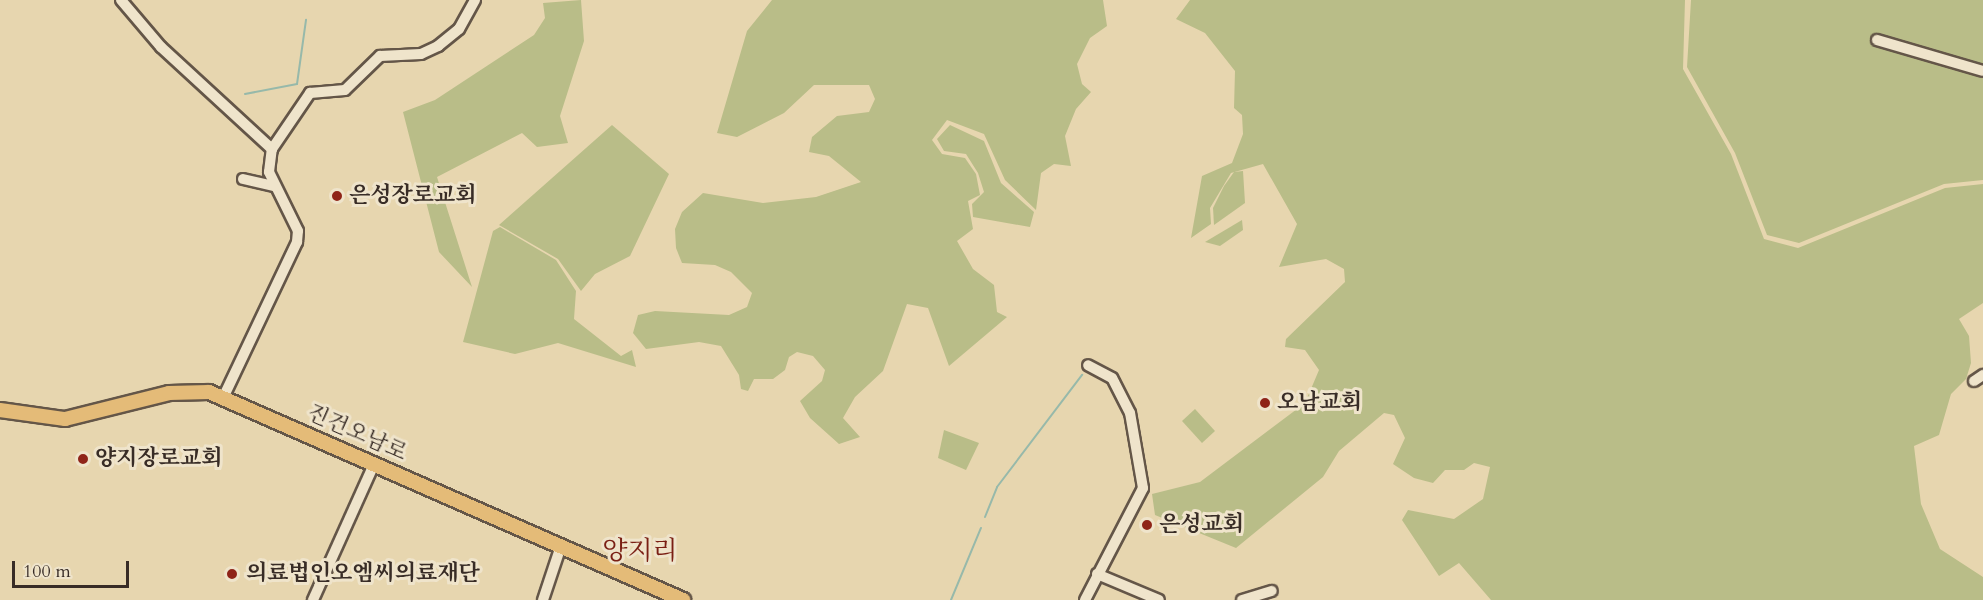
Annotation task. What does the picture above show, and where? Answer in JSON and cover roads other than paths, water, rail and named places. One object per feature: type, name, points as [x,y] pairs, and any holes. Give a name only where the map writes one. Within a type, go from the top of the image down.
[{"type":"main road","name":"진건오남로","points":[[0,410],[54,419],[184,390],[223,398],[683,600]]},
{"type":"street","points":[[121,0],[160,47],[272,149]]},
{"type":"street","points":[[223,398],[297,242],[298,231],[274,186],[268,165],[272,149],[310,93],[345,90],[380,56],[421,54],[438,46],[459,29],[475,0]]},
{"type":"street","points":[[1876,39],[1983,71]]},
{"type":"street","points":[[243,179],[274,186]]},
{"type":"street","points":[[1085,600],[1143,488],[1130,413],[1112,378],[1088,365]]},
{"type":"street","points":[[312,600],[374,464]]},
{"type":"street","points":[[543,600],[561,546]]},
{"type":"street","points":[[1097,574],[1159,600]]},
{"type":"street","points":[[1242,600],[1272,591]]},
{"type":"waterway","points":[[245,94],[297,84],[306,20]]},
{"type":"waterway","points":[[985,517],[997,487],[1082,375]]},
{"type":"waterway","points":[[951,600],[981,528]]},
{"type":"place","name":"은성장로교회","points":[[337,196]]},
{"type":"place","name":"오남교회","points":[[1265,403]]},
{"type":"place","name":"양지장로교회","points":[[83,459]]},
{"type":"place","name":"은성교회","points":[[1147,525]]},
{"type":"place","name":"의료법인오엠씨의료재단","points":[[232,574]]},
{"type":"district","name":"양지리","points":[[640,551]]}]
